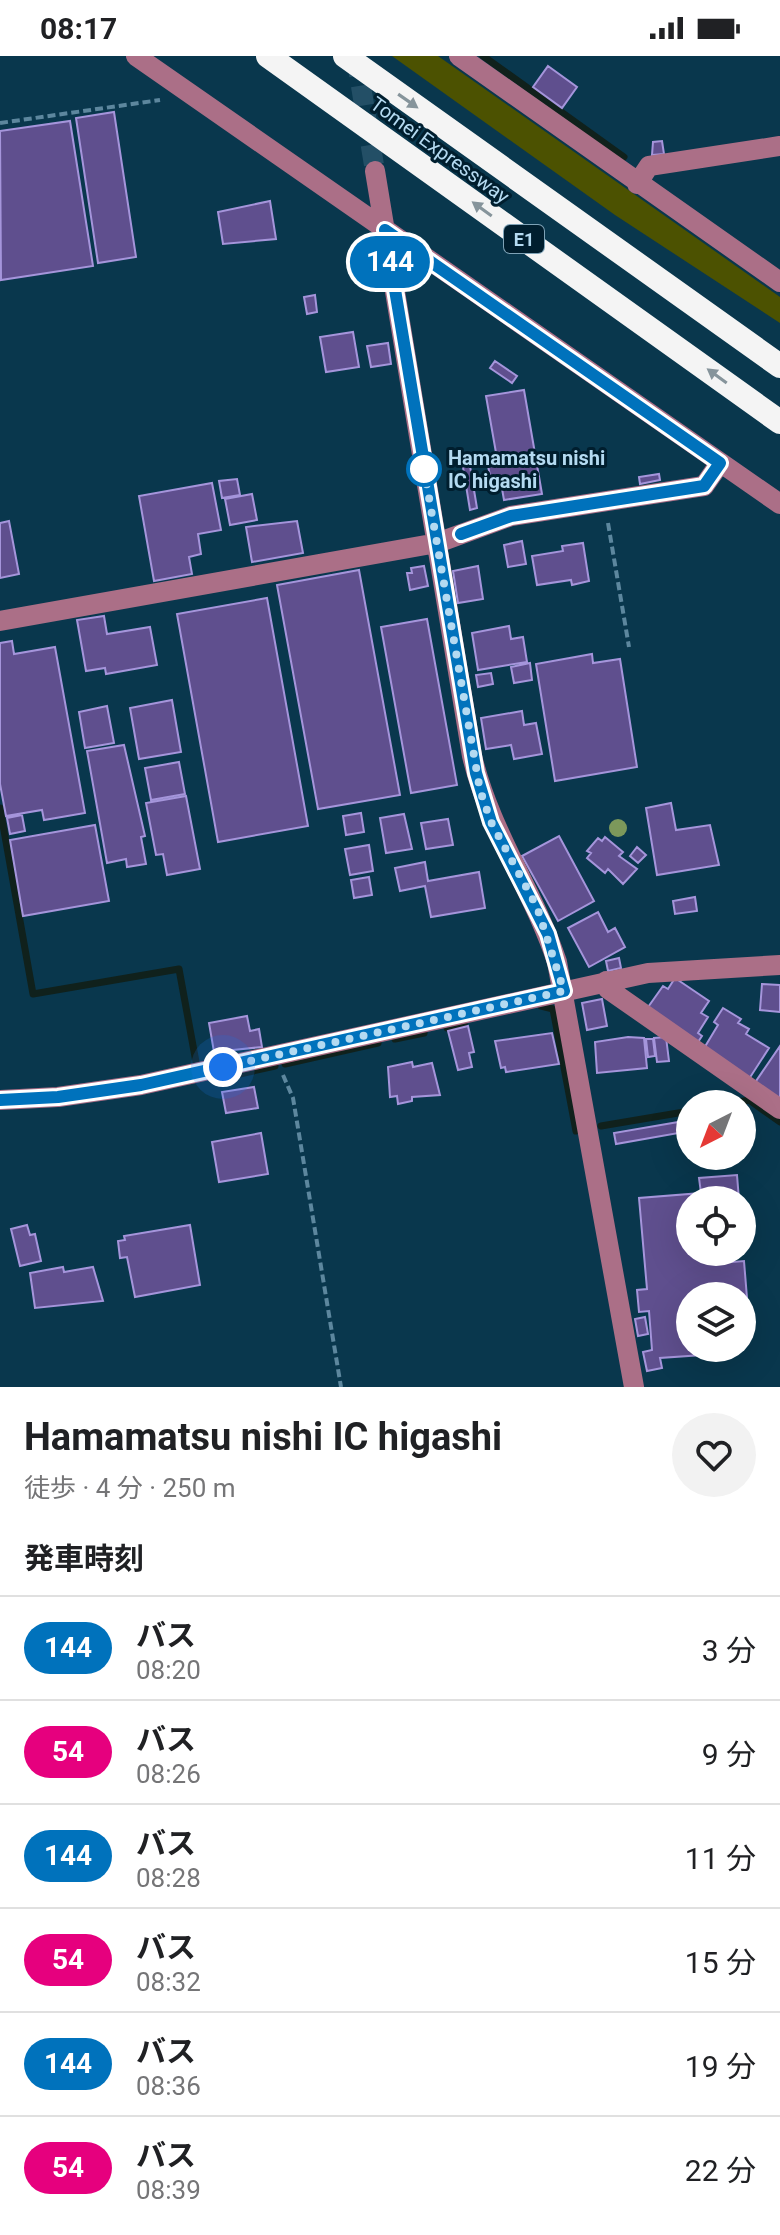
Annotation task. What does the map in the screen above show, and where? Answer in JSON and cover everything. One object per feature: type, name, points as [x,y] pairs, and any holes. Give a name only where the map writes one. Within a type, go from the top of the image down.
[{"type":"highway","name":"Tomei Expressway","points":[[268,56],[780,422]]},
{"type":"highway","name":"Tomei Expressway","points":[[345,56],[780,366]]},
{"type":"highway","points":[[601,236],[780,355]]},
{"type":"street","points":[[136,56],[780,504]]},
{"type":"street","points":[[459,56],[780,282]]},
{"type":"street","points":[[637,184],[649,166],[780,146]]},
{"type":"street","points":[[375,171],[480,790],[491,822],[537,907],[564,991],[634,1387]]},
{"type":"street","points":[[0,621],[437,543],[511,516],[704,486],[720,463]]},
{"type":"street","points":[[0,1100],[58,1097],[141,1085],[648,973],[780,965]]},
{"type":"street","points":[[606,981],[608,989],[780,1109]]},
{"type":"path","points":[[0,123],[171,98]]},
{"type":"path","points":[[604,502],[629,647]]},
{"type":"path","points":[[281,1071],[293,1098],[341,1387]]},
{"type":"green space","points":[[392,56],[438,56],[780,297],[780,323],[615,215]]},
{"type":"building","points":[[548,66],[577,87],[562,108],[533,87]]},
{"type":"building","points":[[114,112],[136,257],[98,263],[76,118]]},
{"type":"building","points":[[70,121],[93,266],[1,280],[0,131]]},
{"type":"building","points":[[662,141],[664,154],[652,155],[653,142]]},
{"type":"building","points":[[270,201],[276,239],[223,244],[218,212]]},
{"type":"building","points":[[374,274],[376,289],[369,290],[366,275]]},
{"type":"building","points":[[315,295],[317,312],[307,314],[304,297]]},
{"type":"building","points":[[353,332],[359,367],[326,372],[320,337]]},
{"type":"building","points":[[388,343],[391,364],[371,367],[367,346]]},
{"type":"building","points":[[495,361],[517,376],[512,383],[490,368]]},
{"type":"building","points":[[524,390],[542,494],[504,500],[501,483],[492,485],[488,466],[498,464],[486,396]]},
{"type":"building","points":[[470,466],[477,508],[470,510],[463,467]]},
{"type":"building","points":[[659,474],[660,480],[640,484],[639,477]]},
{"type":"building","points":[[237,479],[240,495],[222,498],[219,481]]},
{"type":"building","points":[[212,483],[221,530],[198,534],[201,554],[189,557],[192,574],[154,581],[139,496]]},
{"type":"building","points":[[252,494],[257,520],[230,525],[225,499]]},
{"type":"building","points":[[9,521],[19,574],[0,578],[0,523]]},
{"type":"building","points":[[297,521],[303,553],[252,562],[246,527]]},
{"type":"building","points":[[522,541],[526,564],[508,567],[504,545]]},
{"type":"building","points":[[583,543],[589,581],[572,585],[571,580],[537,585],[532,556],[563,551],[562,546]]},
{"type":"building","points":[[424,566],[428,586],[410,590],[407,573],[412,573],[411,568]]},
{"type":"building","points":[[478,566],[483,599],[458,603],[453,571]]},
{"type":"building","points":[[359,570],[400,795],[318,809],[277,585]]},
{"type":"building","points":[[267,598],[308,826],[218,842],[177,614]]},
{"type":"building","points":[[104,616],[107,634],[150,627],[157,665],[106,674],[105,668],[86,671],[77,620]]},
{"type":"building","points":[[427,619],[457,785],[411,793],[381,627]]},
{"type":"building","points":[[509,626],[511,639],[523,637],[527,662],[478,670],[472,633]]},
{"type":"building","points":[[12,641],[14,654],[55,647],[85,813],[44,820],[42,810],[6,816],[0,784],[0,643]]},
{"type":"building","points":[[592,654],[593,663],[620,659],[637,767],[555,781],[536,664]]},
{"type":"building","points":[[530,663],[532,680],[514,683],[511,667]]},
{"type":"building","points":[[491,673],[493,684],[478,687],[476,675]]},
{"type":"building","points":[[172,700],[181,752],[139,759],[130,708]]},
{"type":"building","points":[[107,706],[114,743],[85,748],[79,712]]},
{"type":"building","points":[[522,711],[524,725],[536,723],[542,754],[514,759],[511,745],[486,749],[481,718]]},
{"type":"building","points":[[124,745],[145,836],[141,837],[146,864],[127,867],[126,859],[107,863],[87,751]]},
{"type":"building","points":[[179,762],[185,794],[151,800],[145,768]]},
{"type":"building","points":[[186,796],[200,869],[167,875],[163,854],[156,855],[146,803]]},
{"type":"building","points":[[671,803],[676,830],[710,825],[719,865],[657,875],[646,808]]},
{"type":"building","points":[[361,813],[364,832],[346,835],[343,816]]},
{"type":"building","points":[[404,814],[412,849],[386,853],[380,818]]},
{"type":"building","points":[[22,815],[25,831],[10,834],[7,818]]},
{"type":"building","points":[[448,819],[453,845],[426,849],[421,823]]},
{"type":"building","points":[[95,825],[109,901],[23,916],[10,840]]},
{"type":"building","points":[[559,836],[594,901],[558,921],[522,856]]},
{"type":"building","points":[[605,837],[623,852],[619,856],[637,869],[623,884],[608,869],[605,873],[587,858],[591,853],[587,851],[598,838],[602,841]]},
{"type":"building","points":[[369,845],[373,871],[350,875],[345,849]]},
{"type":"building","points":[[637,847],[646,855],[638,863],[630,856]]},
{"type":"building","points":[[425,862],[428,881],[479,872],[485,908],[431,917],[425,886],[400,891],[395,868]]},
{"type":"building","points":[[369,877],[372,895],[354,898],[351,880]]},
{"type":"building","points":[[695,897],[697,911],[675,914],[673,901]]},
{"type":"building","points":[[598,912],[608,932],[615,928],[625,947],[589,967],[568,928]]},
{"type":"building","points":[[619,958],[621,968],[608,971],[606,961]]},
{"type":"building","points":[[675,978],[709,1001],[701,1013],[708,1017],[698,1033],[702,1036],[696,1045],[646,1010],[663,986],[668,989]]},
{"type":"building","points":[[762,984],[780,985],[780,1012],[760,1010]]},
{"type":"building","points":[[602,999],[607,1026],[587,1030],[582,1003]]},
{"type":"building","points":[[723,1008],[741,1019],[738,1023],[749,1029],[746,1034],[769,1048],[749,1079],[703,1050],[718,1025],[714,1022]]},
{"type":"building","points":[[247,1016],[250,1031],[259,1029],[262,1047],[214,1052],[209,1023]]},
{"type":"building","points":[[468,1026],[474,1052],[469,1053],[472,1067],[458,1070],[448,1031]]},
{"type":"building","points":[[552,1033],[559,1064],[506,1072],[505,1067],[501,1068],[495,1041]]},
{"type":"building","points":[[666,1037],[669,1061],[657,1062],[654,1038]]},
{"type":"building","points":[[644,1038],[647,1068],[597,1073],[595,1042]]},
{"type":"building","points":[[646,1039],[653,1039],[655,1056],[648,1057]]},
{"type":"building","points":[[780,1046],[780,1102],[754,1084]]},
{"type":"building","points":[[412,1062],[413,1067],[432,1063],[440,1095],[412,1097],[412,1101],[398,1104],[397,1096],[390,1097],[388,1067]]},
{"type":"building","points":[[254,1087],[258,1108],[226,1113],[222,1092]]},
{"type":"building","points":[[676,1122],[676,1133],[616,1144],[614,1133]]},
{"type":"building","points":[[261,1133],[268,1174],[219,1182],[212,1142]]},
{"type":"building","points":[[737,1175],[738,1186],[700,1186],[699,1178]]},
{"type":"building","points":[[676,1195],[676,1266],[744,1266],[746,1282],[676,1282],[676,1357],[660,1358],[662,1368],[647,1371],[643,1352],[652,1350],[649,1311],[639,1312],[637,1290],[647,1289],[639,1198]]},
{"type":"building","points":[[27,1225],[30,1235],[35,1234],[41,1261],[20,1266],[11,1229]]},
{"type":"building","points":[[190,1225],[200,1285],[135,1297],[127,1257],[120,1258],[118,1241],[125,1240],[124,1236]]},
{"type":"building","points":[[63,1267],[64,1272],[93,1267],[103,1301],[35,1308],[30,1273]]},
{"type":"building","points":[[645,1317],[648,1334],[638,1336],[635,1319]]},
{"type":"waterway","points":[[483,56],[624,157]]},
{"type":"waterway","points":[[0,808],[33,994],[179,969],[196,1062]]},
{"type":"waterway","points":[[541,1006],[553,1009],[576,1131]]},
{"type":"waterway","points":[[447,1028],[464,1024]]},
{"type":"waterway","points":[[395,1039],[424,1033]]},
{"type":"waterway","points":[[285,1064],[378,1043]]},
{"type":"waterway","points":[[213,1080],[275,1066]]},
{"type":"waterway","points":[[756,1105],[780,1122]]},
{"type":"waterway","points":[[601,1126],[676,1113]]},
{"type":"tunnel","points":[[356,56],[375,171]]},
{"type":"bus line","name":"144","points":[[0,1100],[58,1097],[141,1085],[564,991],[537,907],[491,822],[472,756],[385,230],[720,463],[704,486],[511,516],[461,534]]},
{"type":"place","name":"Hamamatsu nishi IC higashi","points":[[424,469]]},
{"type":"route","points":[[223,1067],[564,991],[537,907],[491,822],[480,790],[424,469]]}]
